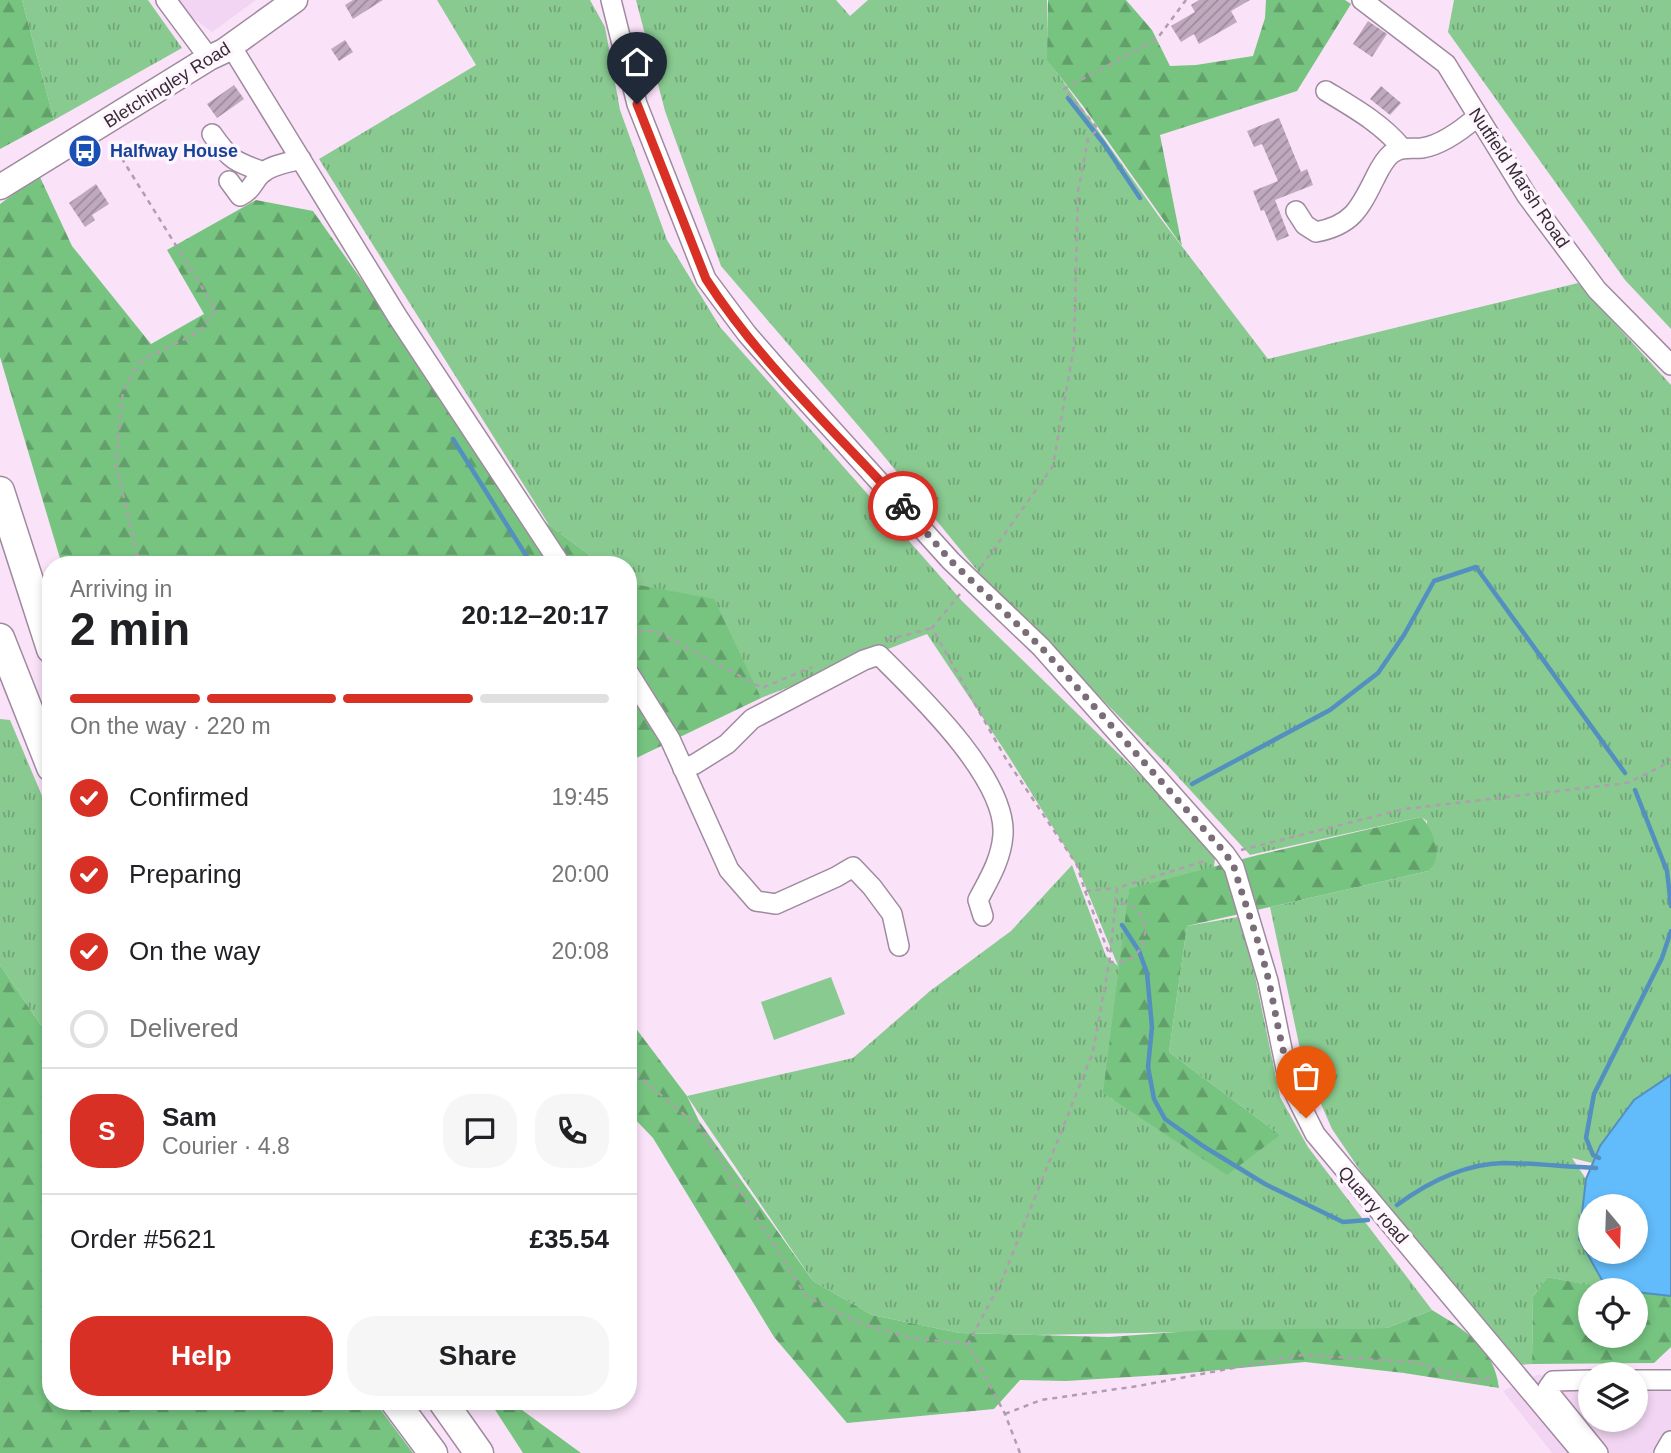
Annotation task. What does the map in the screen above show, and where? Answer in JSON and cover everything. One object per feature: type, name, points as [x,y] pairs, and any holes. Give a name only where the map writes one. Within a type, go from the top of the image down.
[{"type":"highway","points":[[0,491],[42,621]]},
{"type":"highway","points":[[0,638],[42,744]]},
{"type":"highway","points":[[401,1410],[433,1453]]},
{"type":"highway","points":[[449,1410],[479,1453]]},
{"type":"main road","name":"Bletchingley Road","points":[[0,187],[231,46],[295,0]]},
{"type":"street","points":[[166,0],[209,58]]},
{"type":"street","name":"Quarry road","points":[[611,0],[637,104],[706,279],[740,326],[789,382],[971,581],[1041,647],[1226,854],[1234,867],[1268,981],[1286,1069],[1315,1134],[1582,1453]]},
{"type":"street","name":"Nutfield Marsh Road","points":[[1362,0],[1446,64],[1527,196],[1597,290],[1671,365]]},
{"type":"street","points":[[231,46],[397,316],[555,556]]},
{"type":"street","points":[[1326,91],[1389,132],[1402,148]]},
{"type":"street","points":[[1296,211],[1305,225],[1316,232],[1350,220],[1385,160],[1402,148],[1424,148],[1460,131],[1478,116]]},
{"type":"street","points":[[212,134],[226,155],[242,165],[264,172]]},
{"type":"street","points":[[229,181],[240,197],[250,190],[264,172],[276,165],[301,159]]},
{"type":"street","points":[[683,769],[727,744],[752,719],[864,660],[879,655],[922,698],[967,752],[995,795],[1003,832],[998,862],[978,900],[983,916]]},
{"type":"street","points":[[637,686],[670,739],[729,870],[756,901],[776,904],[853,867],[892,914],[899,946]]},
{"type":"street","points":[[1578,1376],[1553,1381],[1548,1388],[1578,1428]]},
{"type":"street","points":[[1648,1376],[1671,1380]]},
{"type":"street","points":[[1581,1432],[1598,1453]]},
{"type":"street","points":[[1664,1453],[1671,1441]]},
{"type":"path","points":[[883,641],[932,628],[971,581],[1053,466],[1074,346],[1078,191],[1088,139],[1098,129],[1064,89],[1157,39],[1186,0]]},
{"type":"path","points":[[96,129],[148,196],[216,310],[199,332],[142,360],[123,390],[116,465],[138,556]]},
{"type":"path","points":[[932,628],[1006,759],[1077,866],[1110,957]]},
{"type":"path","points":[[637,631],[656,631],[762,688],[823,662]]},
{"type":"path","points":[[1085,891],[1117,888],[1226,854],[1404,809],[1628,783],[1671,759]]},
{"type":"path","points":[[968,1344],[1002,1280],[1093,1052],[1110,957],[1117,888]]},
{"type":"path","points":[[1109,962],[1126,961],[1139,951],[1145,935],[1143,919],[1132,906],[1116,901]]},
{"type":"path","points":[[637,1075],[701,1129],[806,1296],[857,1322],[900,1335],[968,1344]]},
{"type":"path","points":[[968,1344],[1005,1414],[1020,1453]]},
{"type":"path","points":[[1005,1414],[1041,1400],[1138,1386],[1302,1355],[1414,1362],[1474,1381],[1489,1377],[1519,1376]]},
{"type":"shaded area","points":[[174,0],[256,0],[212,32],[182,10]]},
{"type":"shaded area","points":[[1537,1375],[1578,1377],[1578,1432],[1648,1432],[1648,1380],[1671,1381],[1671,1453],[1552,1453],[1503,1391]]},
{"type":"green space","points":[[0,0],[22,0],[54,120],[0,149]]},
{"type":"green space","points":[[22,0],[148,0],[182,48],[54,120]]},
{"type":"green space","points":[[437,0],[590,0],[605,27],[620,110],[667,240],[720,327],[962,601],[1169,803],[1215,858],[1214,867],[1129,890],[1111,1099],[1280,1135],[1169,1052],[1187,926],[1238,917],[1254,971],[1280,1097],[1308,1147],[1432,1310],[1387,1328],[1036,1335],[960,1333],[872,1315],[813,1281],[687,1096],[853,1058],[930,991],[1011,931],[1072,865],[1106,956],[1118,966],[1077,866],[927,634],[761,698],[637,592],[637,556],[591,556],[549,525],[319,159],[476,65]]},
{"type":"green space","points":[[636,0],[836,0],[850,16],[868,0],[1047,0],[1048,60],[1158,215],[1268,359],[1578,283],[1671,385],[1671,1075],[1634,1100],[1600,1146],[1592,1163],[1572,1158],[1586,1179],[1584,1194],[1578,1194],[1578,1264],[1593,1264],[1601,1278],[1578,1278],[1578,1283],[1547,1277],[1533,1297],[1532,1364],[1518,1365],[1372,1188],[1332,1129],[1303,1063],[1270,907],[1428,871],[1427,821],[1421,817],[1250,855],[1168,766],[990,586],[874,444],[721,266],[665,111]]},
{"type":"green space","points":[[1048,0],[1126,0],[1152,30],[1170,66],[1196,65],[1253,56],[1265,18],[1266,0],[1345,0],[1351,4],[1297,91],[1160,135],[1182,246],[1083,106],[1047,60]]},
{"type":"green space","points":[[1454,0],[1671,0],[1671,329],[1625,280],[1448,32]]},
{"type":"green space","points":[[39,175],[72,246],[151,344],[204,314],[167,250],[256,200],[313,211],[512,493],[591,556],[59,556],[0,357],[0,204]]},
{"type":"green space","points":[[637,585],[714,599],[761,698],[637,758]]},
{"type":"green space","points":[[0,719],[10,720],[42,796],[42,1027],[0,965]]},
{"type":"green space","points":[[1421,817],[1431,831],[1436,850],[1435,862],[1428,871],[1187,926],[1169,1052],[1280,1135],[1227,1175],[1103,1093],[1129,889],[1258,855]]},
{"type":"green space","points":[[0,965],[42,1027],[42,1410],[381,1410],[413,1453],[0,1453]]},
{"type":"green space","points":[[831,977],[845,1014],[774,1040],[761,1002]]},
{"type":"green space","points":[[637,1030],[687,1096],[699,1121],[813,1281],[872,1315],[960,1333],[1109,1337],[1205,1330],[1387,1328],[1432,1310],[1476,1341],[1491,1361],[1499,1388],[1404,1373],[1305,1362],[1177,1374],[1066,1381],[1020,1380],[994,1409],[847,1423],[774,1337],[653,1138],[637,1121]]},
{"type":"green space","points":[[1547,1277],[1578,1283],[1578,1348],[1648,1348],[1648,1293],[1671,1296],[1671,1347],[1654,1363],[1532,1364],[1533,1297]]},
{"type":"green space","points":[[495,1410],[522,1410],[581,1453],[523,1453]]},
{"type":"water","points":[[1671,1075],[1671,1296],[1648,1293],[1648,1278],[1601,1278],[1593,1264],[1648,1264],[1648,1194],[1584,1194],[1586,1179],[1600,1146],[1634,1100]]},
{"type":"building","points":[[353,0],[383,0],[353,19],[345,5]]},
{"type":"building","points":[[1199,0],[1250,0],[1231,11],[1237,22],[1199,44],[1194,34],[1181,42],[1171,26],[1195,12],[1191,5]]},
{"type":"building","points":[[1368,21],[1387,34],[1372,57],[1353,44]]},
{"type":"building","points":[[345,40],[353,52],[339,61],[331,49]]},
{"type":"building","points":[[234,85],[244,99],[217,118],[207,104]]},
{"type":"building","points":[[1381,86],[1401,103],[1390,115],[1370,99]]},
{"type":"building","points":[[1279,118],[1301,172],[1307,169],[1313,185],[1275,200],[1289,236],[1277,241],[1253,191],[1278,181],[1262,144],[1254,147],[1247,131]]},
{"type":"building","points":[[96,184],[109,204],[92,215],[95,220],[85,227],[69,203]]},
{"type":"waterway","points":[[1068,98],[1104,144],[1140,198]]},
{"type":"waterway","points":[[453,439],[526,556]]},
{"type":"waterway","points":[[1192,784],[1330,710],[1378,673],[1404,635],[1434,581],[1476,567],[1625,773]]},
{"type":"waterway","points":[[1635,790],[1667,871],[1671,906]]},
{"type":"waterway","points":[[1122,925],[1139,951],[1147,973],[1152,1027],[1148,1067],[1154,1099],[1165,1119],[1265,1184],[1343,1222],[1368,1220]]},
{"type":"waterway","points":[[1599,1158],[1593,1155],[1586,1138],[1594,1094],[1662,958],[1671,931]]},
{"type":"waterway","points":[[1397,1205],[1447,1176],[1489,1164],[1596,1168]]},
{"type":"way so far","points":[[903,506],[951,561],[1041,647],[1226,854],[1234,867],[1268,981],[1286,1069],[1306,1118]]},
{"type":"place","name":"Halfway House","points":[[85,151]]},
{"type":"route","points":[[637,104],[706,279],[719,299],[789,382],[903,506]]}]
